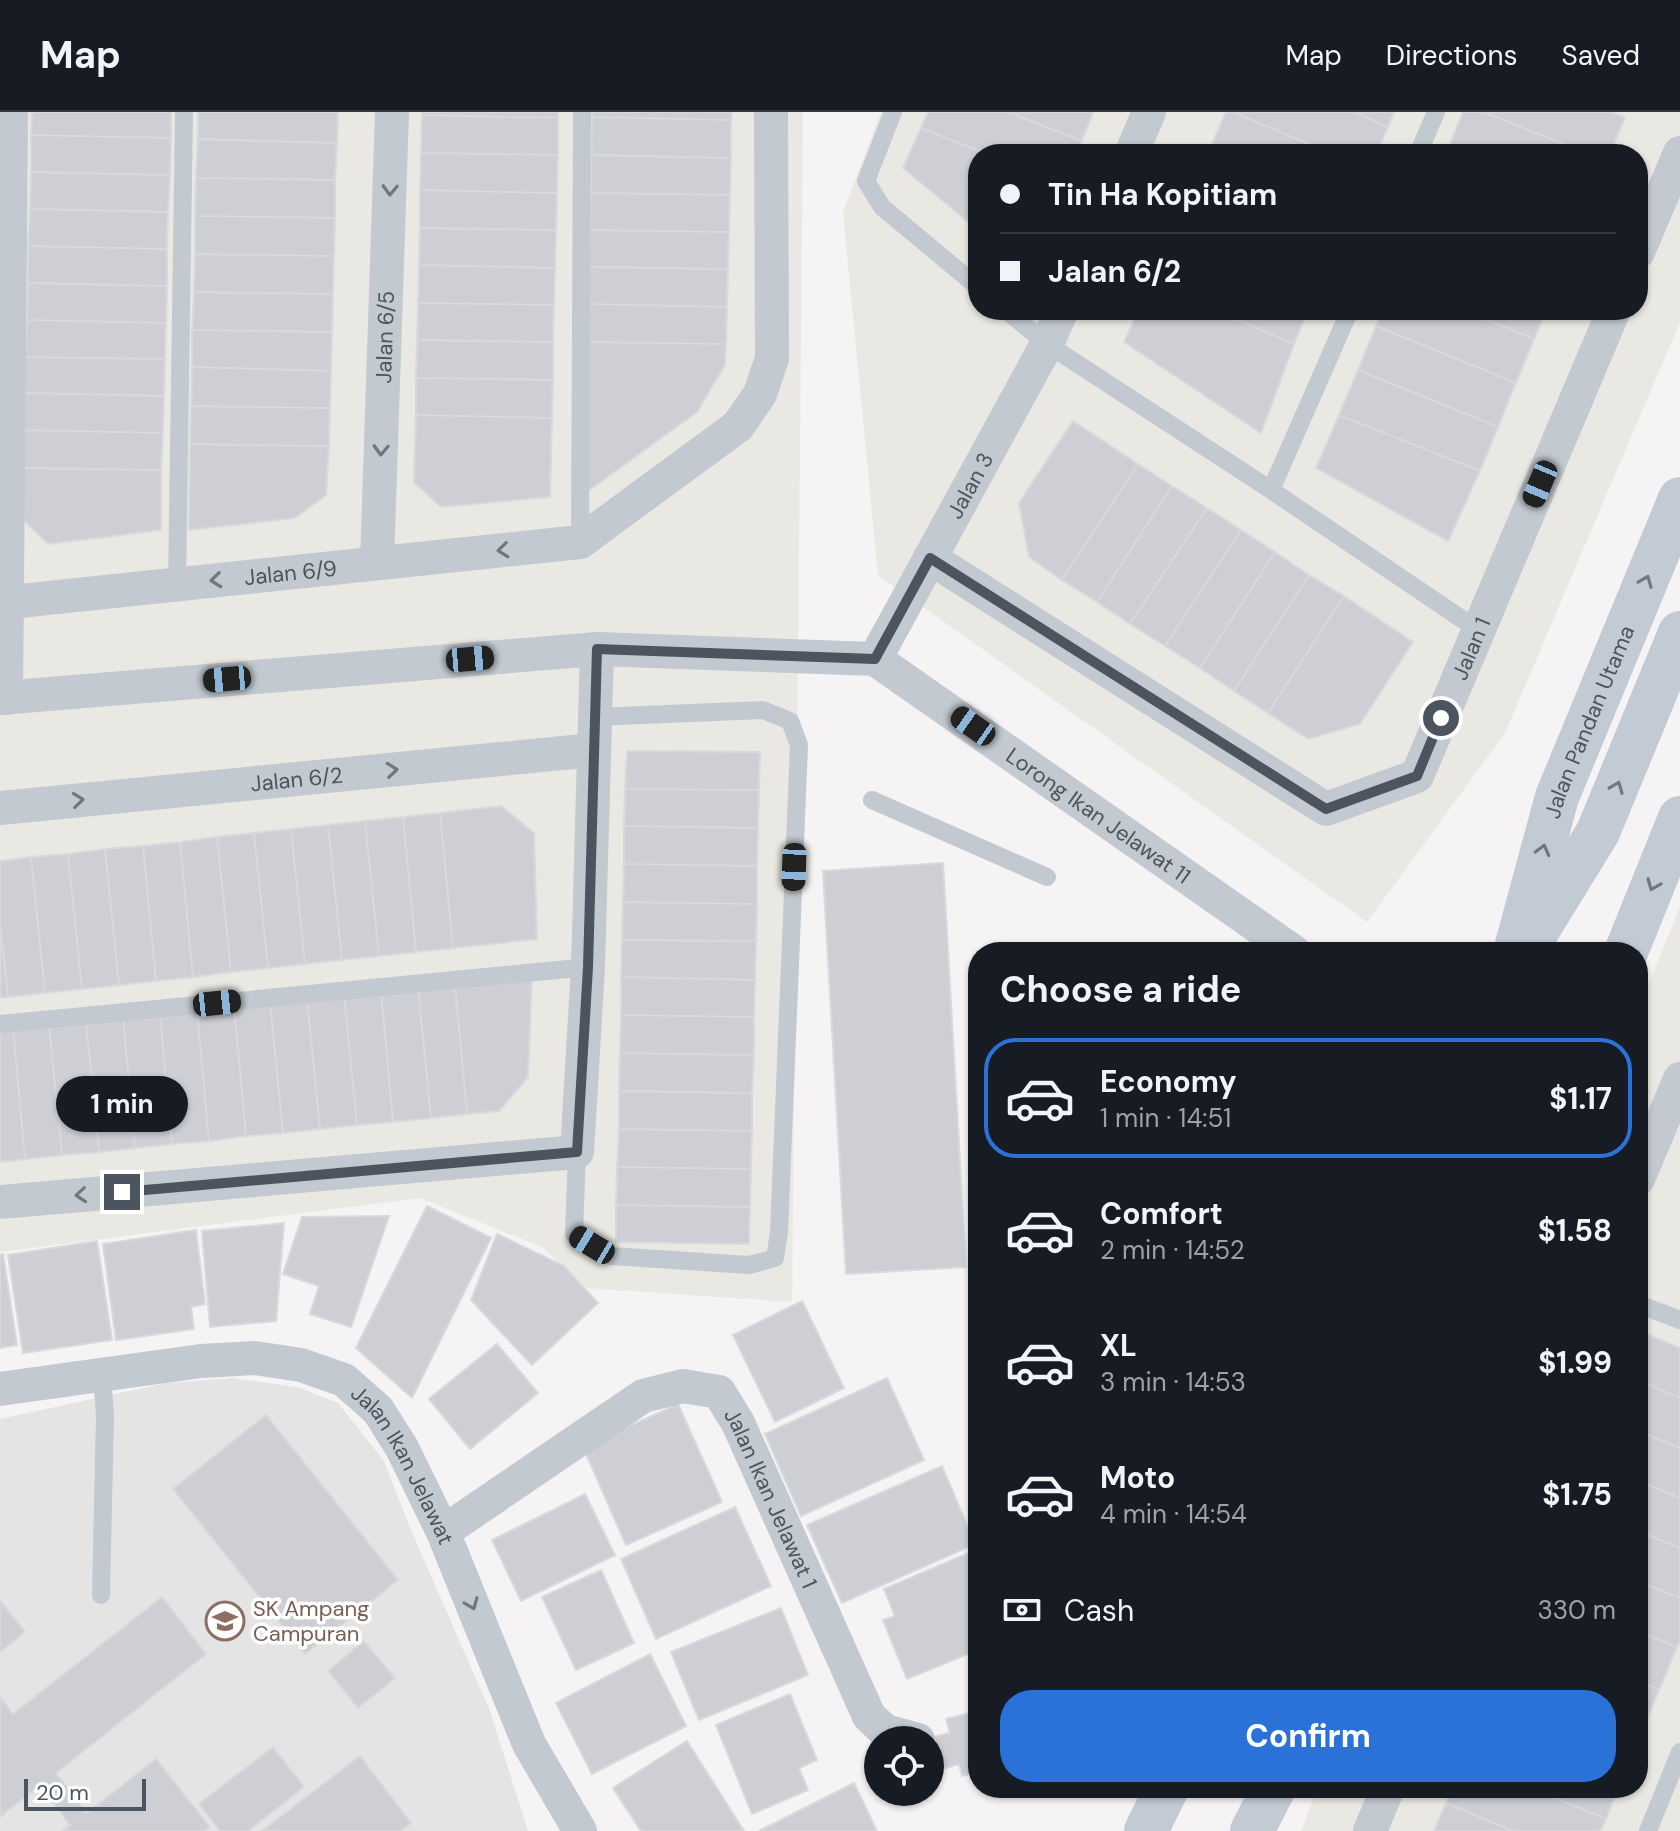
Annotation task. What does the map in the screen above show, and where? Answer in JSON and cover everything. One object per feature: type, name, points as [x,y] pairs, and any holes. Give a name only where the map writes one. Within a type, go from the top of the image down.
[{"type":"main road","name":"Jalan Pandan Utama","points":[[1518,942],[1557,797],[1680,499]]},
{"type":"main road","points":[[1530,942],[1598,832],[1680,633]]},
{"type":"main road","points":[[1630,942],[1680,818]]},
{"type":"main road","points":[[1146,1831],[1162,1798]]},
{"type":"main road","points":[[1252,1831],[1269,1798]]},
{"type":"street","points":[[11,112],[5,208],[3,698],[597,649],[875,659]]},
{"type":"street","name":"Jalan 6/5","points":[[377,563],[392,112]]},
{"type":"street","points":[[580,542],[738,426],[760,394],[772,358],[771,112]]},
{"type":"street","points":[[1135,144],[1149,112]]},
{"type":"street","points":[[1648,228],[1680,153]]},
{"type":"street","name":"Jalan 3","points":[[875,659],[1058,320]]},
{"type":"street","name":"Jalan 1","points":[[930,558],[1326,809],[1417,776],[1610,320]]},
{"type":"street","name":"Jalan 6/9","points":[[4,603],[580,542]]},
{"type":"street","points":[[0,1202],[577,1152],[588,967],[597,649]]},
{"type":"street","name":"Lorong Ikan Jelawat 11","points":[[875,659],[1280,942]]},
{"type":"street","name":"Jalan 6/2","points":[[0,808],[593,734]]},
{"type":"street","points":[[1648,1155],[1680,1079]]},
{"type":"street","name":"Jalan Ikan Jelawat","points":[[0,1389],[201,1361],[255,1358],[301,1365],[344,1380],[378,1410],[402,1448],[443,1532],[529,1744],[580,1831]]},
{"type":"street","name":"Jalan Ikan Jelawat 1","points":[[443,1532],[643,1396],[683,1386],[719,1392],[738,1423],[869,1716],[880,1726]]},
{"type":"street","points":[[1370,1831],[1384,1798]]},
{"type":"lane","points":[[177,585],[184,112]]},
{"type":"lane","points":[[580,542],[582,112]]},
{"type":"lane","points":[[893,112],[866,181],[882,207],[968,279]]},
{"type":"lane","points":[[1422,144],[1436,112]]},
{"type":"lane","points":[[1018,320],[1047,344],[1478,630]]},
{"type":"lane","points":[[1271,490],[1346,320]]},
{"type":"lane","points":[[577,1152],[574,1234],[611,1256],[749,1265],[775,1258],[779,1232],[799,745],[790,721],[763,710],[593,734]]},
{"type":"lane","points":[[872,800],[1047,877]]},
{"type":"lane","points":[[0,1024],[588,967]]},
{"type":"lane","points":[[1648,1308],[1680,1320]]},
{"type":"lane","points":[[101,1595],[105,1416],[102,1374]]},
{"type":"lane","points":[[1648,1831],[1680,1752]]},
{"type":"shaded area","points":[[0,112],[803,112],[792,1302],[585,1288],[542,1247],[420,1198],[0,1252]]},
{"type":"shaded area","points":[[881,112],[1680,112],[1680,322],[1505,733],[1367,922],[878,575],[843,212]]},
{"type":"shaded area","points":[[1680,907],[1680,1831],[1301,1831],[1314,1798],[1648,1798],[1648,985]]},
{"type":"shaded area","name":"SK Ampang Campuran","points":[[232,1378],[297,1387],[338,1403],[384,1461],[490,1711],[528,1831],[0,1831],[0,1419],[166,1383]]},
{"type":"building","points":[[32,112],[171,112],[171,138],[31,135]]},
{"type":"building","points":[[198,112],[338,112],[337,143],[198,139]]},
{"type":"building","points":[[422,112],[558,112],[558,118],[422,115]]},
{"type":"building","points":[[592,112],[732,112],[731,120],[592,117]]},
{"type":"building","points":[[928,112],[1008,112],[1082,141],[1081,144],[968,144],[968,147],[921,128]]},
{"type":"building","points":[[1008,112],[1093,112],[1082,141]]},
{"type":"building","points":[[1226,112],[1233,112],[1308,144],[1212,144]]},
{"type":"building","points":[[1233,112],[1354,112],[1388,127],[1380,144],[1308,144]]},
{"type":"building","points":[[1354,112],[1394,112],[1388,127]]},
{"type":"building","points":[[1463,112],[1483,112],[1563,144],[1450,144]]},
{"type":"building","points":[[1483,112],[1611,112],[1625,117],[1614,144],[1563,144]]},
{"type":"building","points":[[422,115],[558,118],[558,155],[421,153]]},
{"type":"building","points":[[592,117],[731,120],[731,158],[591,155]]},
{"type":"building","points":[[921,128],[968,147],[968,222],[903,168]]},
{"type":"building","points":[[31,135],[171,138],[170,175],[31,172]]},
{"type":"building","points":[[198,139],[337,143],[335,180],[196,178]]},
{"type":"building","points":[[421,153],[558,155],[557,193],[420,190]]},
{"type":"building","points":[[591,155],[731,158],[730,195],[591,193]]},
{"type":"building","points":[[31,172],[170,175],[168,212],[30,209]]},
{"type":"building","points":[[196,178],[335,180],[335,218],[195,216]]},
{"type":"building","points":[[420,190],[557,193],[556,230],[420,228]]},
{"type":"building","points":[[591,193],[730,195],[729,232],[590,230]]},
{"type":"building","points":[[30,209],[168,212],[167,249],[28,246]]},
{"type":"building","points":[[195,216],[335,218],[334,256],[195,254]]},
{"type":"building","points":[[420,228],[556,230],[555,268],[419,265]]},
{"type":"building","points":[[590,230],[729,232],[728,269],[589,267]]},
{"type":"building","points":[[28,246],[167,249],[167,286],[28,283]]},
{"type":"building","points":[[195,254],[334,256],[333,294],[194,292]]},
{"type":"building","points":[[419,265],[555,268],[554,305],[418,303]]},
{"type":"building","points":[[589,267],[728,269],[727,307],[588,304]]},
{"type":"building","points":[[28,283],[167,286],[166,323],[27,320]]},
{"type":"building","points":[[194,292],[333,294],[332,332],[192,330]]},
{"type":"building","points":[[418,303],[554,305],[553,342],[417,340]]},
{"type":"building","points":[[588,304],[727,307],[726,344],[587,342]]},
{"type":"building","points":[[27,320],[166,323],[165,359],[25,357]]},
{"type":"building","points":[[1134,320],[1238,320],[1294,344],[1261,433],[1124,342]]},
{"type":"building","points":[[1238,320],[1304,320],[1294,344]]},
{"type":"building","points":[[1379,320],[1487,320],[1534,339],[1516,383],[1376,326]]},
{"type":"building","points":[[1487,320],[1542,320],[1534,339]]},
{"type":"building","points":[[1376,326],[1516,383],[1498,427],[1358,370]]},
{"type":"building","points":[[192,330],[332,332],[331,371],[192,367]]},
{"type":"building","points":[[417,340],[553,342],[553,380],[416,378]]},
{"type":"building","points":[[587,342],[726,344],[725,365],[697,412],[584,494]]},
{"type":"building","points":[[25,357],[165,359],[164,396],[25,393]]},
{"type":"building","points":[[192,367],[331,371],[330,408],[191,406]]},
{"type":"building","points":[[1358,370],[1498,427],[1480,471],[1339,415]]},
{"type":"building","points":[[416,378],[553,380],[552,418],[416,415]]},
{"type":"building","points":[[25,393],[164,396],[163,433],[24,430]]},
{"type":"building","points":[[191,406],[330,408],[329,446],[190,444]]},
{"type":"building","points":[[416,415],[552,418],[550,497],[441,507],[414,482]]},
{"type":"building","points":[[1339,415],[1480,471],[1448,541],[1316,468]]},
{"type":"building","points":[[1073,421],[1138,464],[1062,580],[1029,557],[1019,503]]},
{"type":"building","points":[[24,430],[163,433],[161,470],[23,468]]},
{"type":"building","points":[[190,444],[329,446],[326,495],[295,518],[189,530]]},
{"type":"building","points":[[1138,464],[1172,486],[1097,602],[1062,580]]},
{"type":"building","points":[[23,468],[161,470],[161,530],[48,544],[18,515]]},
{"type":"building","points":[[1172,486],[1207,508],[1130,624],[1097,602]]},
{"type":"building","points":[[1207,508],[1241,530],[1165,646],[1130,624]]},
{"type":"building","points":[[1241,530],[1275,552],[1200,668],[1165,646]]},
{"type":"building","points":[[1275,552],[1309,575],[1234,691],[1200,668]]},
{"type":"building","points":[[1309,575],[1344,596],[1268,713],[1234,691]]},
{"type":"building","points":[[1344,596],[1413,642],[1360,724],[1308,739],[1268,713]]},
{"type":"building","points":[[627,751],[760,752],[759,790],[625,789]]},
{"type":"building","points":[[625,789],[759,790],[758,828],[624,826]]},
{"type":"building","points":[[501,806],[534,833],[537,939],[453,948],[440,813]]},
{"type":"building","points":[[440,813],[453,948],[416,952],[403,817]]},
{"type":"building","points":[[403,817],[416,952],[379,956],[365,821]]},
{"type":"building","points":[[365,821],[379,956],[342,960],[328,825]]},
{"type":"building","points":[[328,825],[342,960],[305,964],[291,829]]},
{"type":"building","points":[[624,826],[758,828],[757,866],[624,864]]},
{"type":"building","points":[[291,829],[305,964],[268,968],[254,833]]},
{"type":"building","points":[[254,833],[268,968],[231,972],[217,837]]},
{"type":"building","points":[[217,837],[231,972],[193,977],[180,842]]},
{"type":"building","points":[[180,842],[193,977],[156,981],[143,846]]},
{"type":"building","points":[[143,846],[156,981],[119,985],[105,849]]},
{"type":"building","points":[[105,849],[119,985],[82,989],[68,854]]},
{"type":"building","points":[[68,854],[82,989],[45,993],[31,857]]},
{"type":"building","points":[[31,857],[45,993],[8,997],[0,924],[0,861]]},
{"type":"building","points":[[943,863],[966,1267],[846,1274],[823,871]]},
{"type":"building","points":[[624,864],[757,866],[757,904],[623,902]]},
{"type":"building","points":[[623,902],[757,904],[756,941],[622,940]]},
{"type":"building","points":[[0,924],[8,997],[0,998]]},
{"type":"building","points":[[622,940],[756,941],[755,980],[621,977]]},
{"type":"building","points":[[532,976],[528,1077],[499,1111],[467,1114],[455,984]]},
{"type":"building","points":[[621,977],[755,980],[754,1017],[621,1015]]},
{"type":"building","points":[[455,984],[467,1114],[431,1118],[418,988]]},
{"type":"building","points":[[418,988],[431,1118],[393,1122],[381,991]]},
{"type":"building","points":[[381,991],[393,1122],[357,1125],[344,995]]},
{"type":"building","points":[[344,995],[357,1125],[320,1129],[307,999]]},
{"type":"building","points":[[307,999],[320,1129],[283,1133],[270,1003]]},
{"type":"building","points":[[270,1003],[283,1133],[246,1136],[234,1006]]},
{"type":"building","points":[[234,1006],[246,1136],[209,1141],[197,1010]]},
{"type":"building","points":[[197,1010],[209,1141],[172,1144],[160,1014]]},
{"type":"building","points":[[160,1014],[172,1144],[135,1148],[123,1017]]},
{"type":"building","points":[[621,1015],[754,1017],[754,1055],[620,1053]]},
{"type":"building","points":[[123,1017],[135,1148],[99,1152],[86,1022]]},
{"type":"building","points":[[86,1022],[99,1152],[62,1155],[49,1025]]},
{"type":"building","points":[[49,1025],[62,1155],[25,1159],[13,1028]]},
{"type":"building","points":[[13,1028],[25,1159],[0,1162],[0,1030]]},
{"type":"building","points":[[620,1053],[754,1055],[752,1093],[619,1091]]},
{"type":"building","points":[[619,1091],[752,1093],[752,1131],[619,1129]]},
{"type":"building","points":[[619,1129],[752,1131],[751,1169],[617,1167]]},
{"type":"building","points":[[617,1167],[751,1169],[750,1207],[616,1205]]},
{"type":"building","points":[[616,1205],[750,1207],[749,1244],[616,1242]]},
{"type":"building","points":[[427,1206],[491,1238],[412,1398],[356,1348]]},
{"type":"building","points":[[389,1216],[351,1327],[310,1314],[319,1286],[283,1274],[302,1217]]},
{"type":"building","points":[[284,1223],[276,1321],[210,1327],[202,1231]]},
{"type":"building","points":[[196,1230],[205,1304],[191,1307],[194,1329],[116,1340],[103,1244]]},
{"type":"building","points":[[497,1234],[564,1266],[598,1303],[532,1365],[471,1300]]},
{"type":"building","points":[[97,1241],[112,1340],[23,1353],[8,1255]]},
{"type":"building","points":[[3,1254],[17,1345],[0,1348],[0,1255]]},
{"type":"building","points":[[802,1301],[844,1388],[775,1422],[733,1335]]},
{"type":"building","points":[[1648,1335],[1680,1348],[1680,1398],[1648,1384]]},
{"type":"building","points":[[497,1344],[538,1393],[470,1449],[429,1399]]},
{"type":"building","points":[[887,1378],[924,1460],[801,1516],[765,1434]]},
{"type":"building","points":[[1648,1384],[1680,1398],[1680,1448],[1648,1435]]},
{"type":"building","points":[[678,1404],[722,1502],[626,1545],[583,1447]]},
{"type":"building","points":[[266,1415],[398,1580],[305,1654],[173,1489]]},
{"type":"building","points":[[1648,1435],[1680,1448],[1680,1498],[1648,1485]]},
{"type":"building","points":[[942,1466],[968,1527],[968,1547],[842,1603],[807,1525]]},
{"type":"building","points":[[1648,1485],[1680,1498],[1680,1548],[1648,1535]]},
{"type":"building","points":[[585,1494],[615,1555],[521,1601],[492,1540]]},
{"type":"building","points":[[735,1507],[771,1586],[656,1639],[621,1559]]},
{"type":"building","points":[[1648,1535],[1680,1548],[1680,1598],[1648,1585]]},
{"type":"building","points":[[968,1553],[968,1654],[907,1679],[883,1620],[895,1616],[884,1589]]},
{"type":"building","points":[[601,1570],[634,1643],[576,1670],[542,1597]]},
{"type":"building","points":[[1648,1585],[1680,1598],[1680,1641],[1677,1647],[1648,1635]]},
{"type":"building","points":[[162,1597],[206,1654],[56,1773],[87,1813],[156,1759],[210,1827],[205,1831],[63,1831],[70,1825],[40,1785],[0,1817],[0,1697],[13,1714]]},
{"type":"building","points":[[0,1600],[25,1632],[0,1652]]},
{"type":"building","points":[[781,1608],[808,1675],[699,1720],[671,1652]]},
{"type":"building","points":[[1648,1635],[1677,1647],[1659,1690],[1648,1685]]},
{"type":"building","points":[[364,1641],[395,1678],[358,1708],[328,1671]]},
{"type":"building","points":[[650,1654],[686,1726],[592,1774],[556,1703]]},
{"type":"building","points":[[1648,1685],[1659,1690],[1648,1716]]},
{"type":"building","points":[[790,1694],[817,1760],[799,1768],[808,1790],[752,1814],[716,1725]]},
{"type":"building","points":[[968,1714],[968,1774],[962,1776],[959,1764],[944,1769],[944,1734],[950,1733],[946,1719]]},
{"type":"building","points":[[687,1741],[744,1831],[641,1831],[613,1788]]},
{"type":"building","points":[[273,1747],[304,1787],[248,1831],[220,1831],[199,1804]]},
{"type":"building","points":[[360,1756],[411,1823],[400,1831],[262,1831]]},
{"type":"building","points":[[854,1783],[877,1831],[759,1831]]},
{"type":"building","points":[[1448,1798],[1555,1798],[1606,1819],[1600,1831],[1513,1831],[1446,1803]]},
{"type":"building","points":[[1555,1798],[1614,1798],[1606,1819]]},
{"type":"building","points":[[1446,1803],[1513,1831],[1434,1831]]},
{"type":"place","name":"SK Ampang Campuran","points":[[225,1621]]},
{"type":"route","points":[[122,1192],[577,1152],[588,967],[597,649],[875,659],[930,558],[1326,809],[1417,776],[1441,718]]}]
